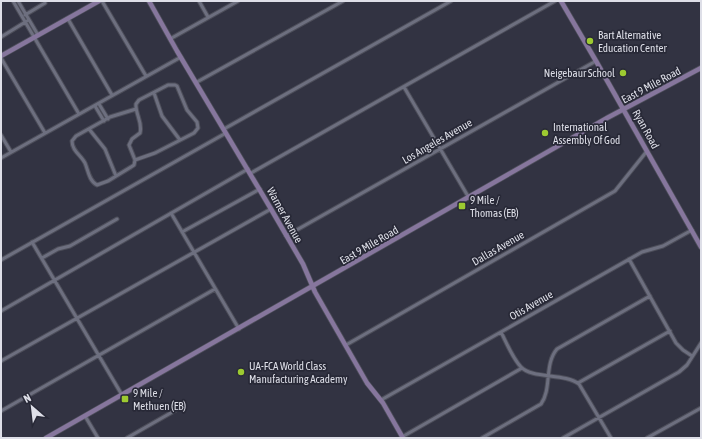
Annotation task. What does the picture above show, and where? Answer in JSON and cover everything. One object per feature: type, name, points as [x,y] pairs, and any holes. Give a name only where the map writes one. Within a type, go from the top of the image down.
[{"type":"main road","points":[[1,57],[99,1]]},
{"type":"main road","name":"Warner Avenue","points":[[149,1],[170,39],[250,171],[367,383],[381,400],[403,437]]},
{"type":"main road","name":"Ryan Road","points":[[561,1],[624,109],[701,247]]},
{"type":"main road","name":"East 9 Mile Road","points":[[46,438],[624,109],[701,68]]},
{"type":"street","points":[[13,1],[22,17],[36,36],[79,114]]},
{"type":"street","points":[[18,1],[30,20],[36,36]]},
{"type":"street","points":[[102,1],[146,76]]},
{"type":"street","points":[[199,1],[208,17]]},
{"type":"street","points":[[170,39],[238,1]]},
{"type":"street","points":[[197,82],[343,1]]},
{"type":"street","points":[[1,260],[451,1]]},
{"type":"street","points":[[1,311],[171,213],[404,87],[555,1]]},
{"type":"street","points":[[22,17],[45,3]]},
{"type":"street","points":[[68,18],[112,95]]},
{"type":"street","points":[[1,37],[30,20]]},
{"type":"street","points":[[1,57],[45,133]]},
{"type":"street","points":[[1,158],[181,57]]},
{"type":"street","name":"Los Angeles Avenue","points":[[286,236],[596,61]]},
{"type":"street","points":[[135,160],[156,153],[194,132],[198,128],[196,119],[187,110],[175,85],[168,85],[137,102],[136,109],[141,126],[140,133],[132,139],[129,146],[135,160],[134,165],[116,176],[96,185],[91,181],[85,163],[74,149],[72,141],[76,136],[115,115],[136,109]]},
{"type":"street","points":[[404,87],[469,198]]},
{"type":"street","points":[[154,93],[162,116],[180,140]]},
{"type":"street","points":[[97,105],[106,120]]},
{"type":"street","points":[[89,129],[104,149],[116,176]]},
{"type":"street","points":[[1,135],[11,152]]},
{"type":"street","name":"Dallas Avenue","points":[[346,345],[615,191],[647,151]]},
{"type":"street","points":[[182,232],[260,189]]},
{"type":"street","points":[[1,361],[271,208]]},
{"type":"street","points":[[171,213],[239,329]]},
{"type":"street","points":[[42,258],[58,248],[70,246],[116,220]]},
{"type":"street","name":"Otis Avenue","points":[[381,400],[629,259],[645,251],[664,246],[692,230]]},
{"type":"street","points":[[32,242],[122,394]]},
{"type":"street","points":[[629,259],[680,348],[692,356]]},
{"type":"street","points":[[1,411],[215,289]]},
{"type":"street","points":[[482,438],[540,404],[545,396],[552,358],[557,349],[650,296]]},
{"type":"street","points":[[578,383],[670,331]]},
{"type":"street","points":[[501,332],[522,368],[528,372],[571,380],[578,383],[582,387],[611,438]]},
{"type":"street","points":[[563,438],[679,372],[687,364],[701,343]]},
{"type":"street","points":[[403,437],[522,368]]},
{"type":"street","points":[[127,438],[181,407]]},
{"type":"street","points":[[647,438],[701,408]]},
{"type":"street","points":[[85,416],[98,438]]},
{"type":"place","name":"Bart Alternative Education Center","points":[[590,41]]},
{"type":"place","name":"Neigebaur School","points":[[623,73]]},
{"type":"place","name":"International Assembly Of God","points":[[545,133]]},
{"type":"place","name":"9 Mile / Thomas (EB)","points":[[462,206]]},
{"type":"place","name":"UA-FCA World Class Manufacturing Academy","points":[[241,372]]},
{"type":"place","name":"9 Mile / Methuen (EB)","points":[[125,399]]}]
